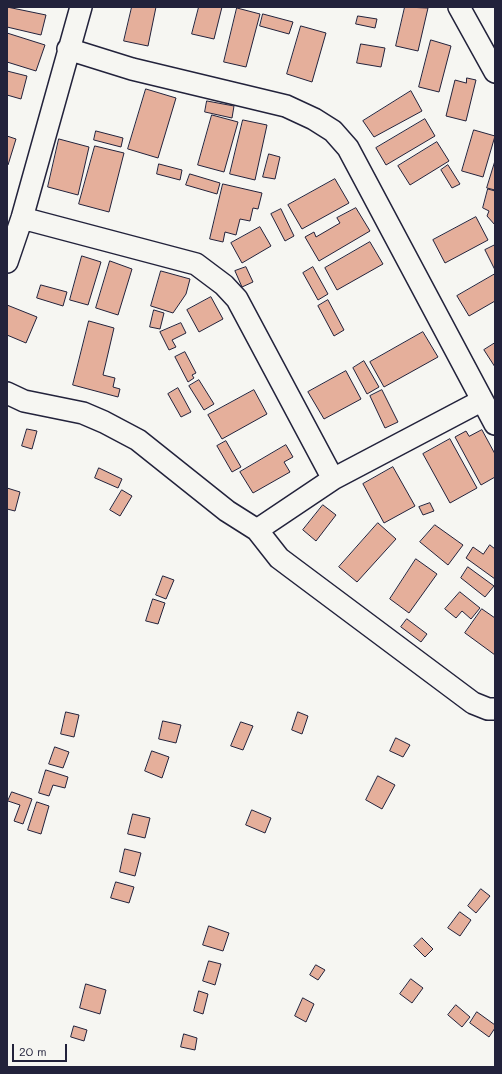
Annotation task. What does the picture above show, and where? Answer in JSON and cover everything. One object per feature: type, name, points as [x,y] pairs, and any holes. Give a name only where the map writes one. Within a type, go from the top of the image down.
[{"type":"street","points":[[7,262],[22,218],[68,49],[81,7]]},
{"type":"street","points":[[459,7],[495,72]]},
{"type":"street","points":[[68,49],[132,69],[286,106],[314,119],[333,131],[348,148],[481,401],[495,424]]},
{"type":"street","points":[[22,218],[196,264],[220,281],[237,299],[333,479]]},
{"type":"street","points":[[7,393],[24,401],[83,413],[138,440],[228,511],[257,530],[279,558],[328,595],[472,703],[488,709],[495,709]]},
{"type":"street","points":[[257,530],[333,479],[481,401]]},
{"type":"building","points":[[7,7],[46,15],[41,35],[7,27]]},
{"type":"building","points":[[132,7],[156,7],[148,46],[124,41]]},
{"type":"building","points":[[199,7],[222,7],[214,39],[192,34]]},
{"type":"building","points":[[405,7],[428,8],[418,51],[396,46]]},
{"type":"building","points":[[237,8],[260,14],[246,67],[224,62]]},
{"type":"building","points":[[263,14],[293,22],[289,34],[260,26]]},
{"type":"building","points":[[358,16],[377,19],[375,28],[356,24]]},
{"type":"building","points":[[301,26],[326,33],[312,82],[287,74]]},
{"type":"building","points":[[7,33],[45,45],[36,71],[7,62]]},
{"type":"building","points":[[431,40],[451,46],[439,92],[419,87]]},
{"type":"building","points":[[361,44],[385,48],[381,67],[357,63]]},
{"type":"building","points":[[7,71],[27,76],[21,99],[7,95]]},
{"type":"building","points":[[467,78],[476,80],[466,121],[446,116],[455,80],[466,83]]},
{"type":"building","points":[[146,89],[176,98],[158,158],[128,149]]},
{"type":"building","points":[[411,91],[422,111],[374,137],[363,121]]},
{"type":"building","points":[[207,101],[234,106],[232,118],[205,112]]},
{"type":"building","points":[[212,115],[238,122],[224,172],[198,165]]},
{"type":"building","points":[[425,119],[435,136],[386,165],[376,148]]},
{"type":"building","points":[[243,120],[267,125],[255,180],[230,174]]},
{"type":"building","points":[[474,130],[495,136],[483,177],[462,171]]},
{"type":"building","points":[[96,131],[123,138],[121,147],[94,140]]},
{"type":"building","points":[[7,136],[16,139],[8,165],[7,164]]},
{"type":"building","points":[[59,139],[89,147],[78,195],[48,187]]},
{"type":"building","points":[[437,142],[449,161],[410,185],[398,166]]},
{"type":"building","points":[[95,146],[124,153],[109,212],[79,204]]},
{"type":"building","points":[[269,154],[280,157],[275,179],[263,177]]},
{"type":"building","points":[[495,161],[495,190],[487,188]]},
{"type":"building","points":[[159,164],[182,170],[180,180],[157,174]]},
{"type":"building","points":[[448,165],[460,184],[452,188],[441,170]]},
{"type":"building","points":[[190,174],[220,183],[217,194],[186,185]]},
{"type":"building","points":[[335,179],[349,203],[302,229],[288,205]]},
{"type":"building","points":[[223,184],[262,193],[258,209],[253,208],[250,221],[240,219],[236,235],[225,232],[223,242],[210,239]]},
{"type":"building","points":[[488,189],[495,191],[495,225],[487,216],[489,211],[483,208]]},
{"type":"building","points":[[356,208],[370,231],[319,261],[305,237],[314,232],[316,237],[340,223],[337,218]]},
{"type":"building","points":[[281,209],[294,236],[285,241],[271,214]]},
{"type":"building","points":[[476,217],[488,240],[445,263],[433,240]]},
{"type":"building","points":[[260,227],[271,246],[242,263],[231,243]]},
{"type":"building","points":[[370,242],[383,264],[337,290],[325,268]]},
{"type":"building","points":[[495,245],[495,270],[485,250]]},
{"type":"building","points":[[82,256],[101,262],[88,305],[70,300]]},
{"type":"building","points":[[110,261],[132,269],[118,315],[96,308]]},
{"type":"building","points":[[246,267],[253,282],[242,287],[235,271]]},
{"type":"building","points":[[313,267],[328,294],[318,300],[303,273]]},
{"type":"building","points":[[161,271],[190,279],[186,294],[173,313],[151,306]]},
{"type":"building","points":[[495,274],[495,301],[469,316],[457,296]]},
{"type":"building","points":[[41,285],[67,292],[63,306],[37,298]]},
{"type":"building","points":[[211,297],[223,319],[199,332],[187,310]]},
{"type":"building","points":[[328,300],[344,330],[334,336],[318,306]]},
{"type":"building","points":[[7,305],[37,317],[26,343],[7,335]]},
{"type":"building","points":[[154,310],[164,313],[160,329],[150,327]]},
{"type":"building","points":[[89,321],[114,328],[103,375],[115,378],[113,387],[120,389],[118,397],[73,385]]},
{"type":"building","points":[[181,323],[186,333],[172,340],[176,347],[169,350],[160,332]]},
{"type":"building","points":[[423,332],[438,357],[384,387],[370,362]]},
{"type":"building","points":[[495,343],[495,367],[484,350]]},
{"type":"building","points":[[185,352],[196,373],[192,375],[194,378],[188,382],[175,357]]},
{"type":"building","points":[[364,361],[379,387],[367,394],[353,368]]},
{"type":"building","points":[[346,371],[361,399],[324,419],[308,392]]},
{"type":"building","points":[[199,380],[214,404],[204,410],[189,386]]},
{"type":"building","points":[[178,388],[191,412],[181,417],[168,394]]},
{"type":"building","points":[[254,390],[267,414],[222,439],[208,415]]},
{"type":"building","points":[[382,390],[398,422],[385,428],[370,396]]},
{"type":"building","points":[[27,429],[37,431],[32,449],[22,446]]},
{"type":"building","points":[[482,430],[495,454],[495,477],[481,485],[455,437],[466,431],[469,436]]},
{"type":"building","points":[[450,439],[477,488],[450,503],[423,454]]},
{"type":"building","points":[[226,441],[241,467],[232,472],[217,446]]},
{"type":"building","points":[[286,445],[293,457],[284,462],[290,472],[253,493],[240,472]]},
{"type":"building","points":[[393,467],[415,506],[384,523],[363,484]]},
{"type":"building","points":[[99,468],[122,479],[118,488],[95,478]]},
{"type":"building","points":[[7,488],[20,492],[15,511],[7,509]]},
{"type":"building","points":[[122,490],[132,496],[120,516],[110,510]]},
{"type":"building","points":[[430,503],[434,511],[423,515],[419,507]]},
{"type":"building","points":[[323,505],[336,515],[316,541],[303,530]]},
{"type":"building","points":[[378,523],[396,539],[357,582],[339,567]]},
{"type":"building","points":[[435,525],[463,545],[448,565],[420,542]]},
{"type":"building","points":[[490,545],[495,549],[495,579],[466,558],[473,547],[483,554]]},
{"type":"building","points":[[416,559],[437,574],[409,613],[390,599]]},
{"type":"building","points":[[468,567],[494,586],[485,597],[461,578]]},
{"type":"building","points":[[163,576],[174,580],[166,599],[156,595]]},
{"type":"building","points":[[460,592],[480,608],[471,619],[462,611],[456,618],[445,609]]},
{"type":"building","points":[[153,599],[165,603],[158,624],[146,621]]},
{"type":"building","points":[[482,609],[495,618],[495,655],[465,633]]},
{"type":"building","points":[[407,619],[427,634],[421,642],[401,627]]},
{"type":"building","points":[[66,712],[79,715],[74,737],[61,734]]},
{"type":"building","points":[[298,712],[308,716],[302,734],[292,730]]},
{"type":"building","points":[[163,721],[181,725],[176,743],[159,739]]},
{"type":"building","points":[[241,722],[253,726],[243,750],[231,746]]},
{"type":"building","points":[[396,738],[410,745],[403,757],[390,751]]},
{"type":"building","points":[[55,747],[69,752],[63,768],[49,764]]},
{"type":"building","points":[[152,751],[169,757],[162,778],[145,771]]},
{"type":"building","points":[[46,770],[68,777],[65,788],[53,785],[49,796],[39,793]]},
{"type":"building","points":[[378,776],[395,785],[382,809],[366,800]]},
{"type":"building","points":[[12,792],[32,799],[23,824],[14,821],[20,805],[8,801]]},
{"type":"building","points":[[37,802],[49,806],[41,834],[28,830]]},
{"type":"building","points":[[252,810],[271,818],[265,833],[246,825]]},
{"type":"building","points":[[133,814],[150,818],[145,838],[128,834]]},
{"type":"building","points":[[125,849],[141,853],[135,876],[120,872]]},
{"type":"building","points":[[116,882],[134,887],[129,903],[111,898]]},
{"type":"building","points":[[481,889],[490,896],[476,913],[468,906]]},
{"type":"building","points":[[460,912],[471,920],[460,936],[448,928]]},
{"type":"building","points":[[209,926],[229,933],[223,951],[203,945]]},
{"type":"building","points":[[422,938],[433,949],[425,957],[414,946]]},
{"type":"building","points":[[209,961],[221,964],[215,985],[203,981]]},
{"type":"building","points":[[316,965],[325,970],[318,980],[310,975]]},
{"type":"building","points":[[411,979],[423,988],[412,1003],[400,994]]},
{"type":"building","points":[[86,984],[106,990],[100,1014],[80,1008]]},
{"type":"building","points":[[199,991],[208,994],[203,1014],[194,1011]]},
{"type":"building","points":[[303,998],[314,1004],[306,1022],[295,1016]]},
{"type":"building","points":[[456,1005],[470,1017],[462,1027],[448,1015]]},
{"type":"building","points":[[477,1012],[495,1025],[495,1028],[489,1037],[470,1023]]},
{"type":"building","points":[[74,1026],[87,1030],[84,1041],[71,1037]]},
{"type":"building","points":[[184,1034],[197,1038],[195,1050],[181,1047]]}]
